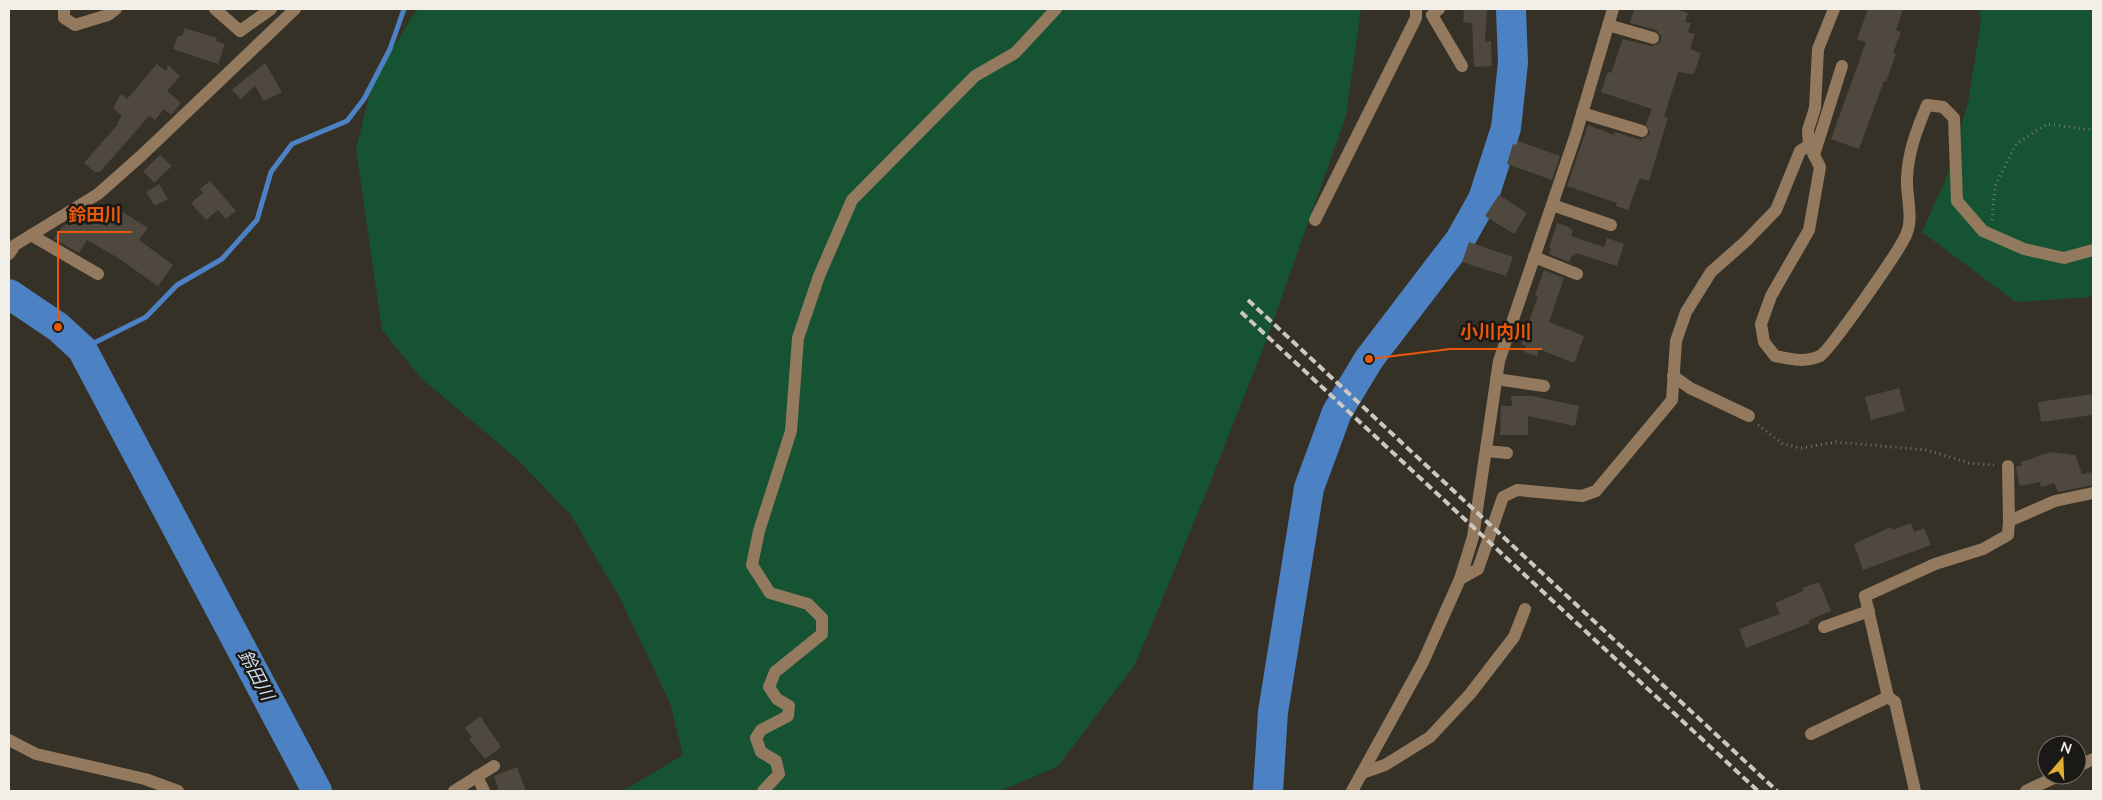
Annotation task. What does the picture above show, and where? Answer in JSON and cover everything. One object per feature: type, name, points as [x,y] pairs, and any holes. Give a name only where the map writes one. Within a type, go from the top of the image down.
[{"type":"street","points":[[64,9],[64,18],[75,25],[108,15],[116,9]]},
{"type":"street","points":[[219,10],[240,31],[271,9]]},
{"type":"street","points":[[11,247],[98,194],[142,155],[295,9]]},
{"type":"street","points":[[763,791],[779,774],[776,761],[762,752],[756,738],[761,730],[788,716],[789,706],[777,699],[770,687],[775,672],[822,634],[822,618],[808,604],[770,593],[752,565],[758,531],[791,431],[798,338],[819,276],[852,200],[974,76],[1016,53],[1056,9]]},
{"type":"street","points":[[1352,791],[1423,662],[1460,579],[1474,537],[1499,361],[1582,113],[1613,9]]},
{"type":"street","points":[[1834,9],[1818,49],[1815,108],[1808,130],[1811,150],[1820,167],[1809,230],[1770,296],[1761,324],[1764,342],[1775,356],[1800,361],[1821,355],[1887,269],[1907,234],[1910,208],[1907,181],[1909,155],[1927,106],[1943,107],[1954,118],[1957,201],[1983,231],[2024,250],[2064,258],[2093,250]]},
{"type":"street","points":[[1316,220],[1416,14],[1435,12],[1462,66]]},
{"type":"street","points":[[1608,25],[1653,38]]},
{"type":"street","points":[[1811,150],[1842,66]]},
{"type":"street","points":[[1582,113],[1642,131]]},
{"type":"street","points":[[1460,579],[1478,569],[1503,498],[1517,490],[1582,496],[1596,491],[1672,400],[1676,341],[1686,312],[1710,272],[1746,241],[1776,210],[1800,151],[1811,150]]},
{"type":"street","points":[[1552,205],[1611,225]]},
{"type":"street","points":[[31,235],[98,274]]},
{"type":"street","points":[[1534,257],[1577,274]]},
{"type":"street","points":[[1673,376],[1690,388],[1730,405],[1749,416]]},
{"type":"street","points":[[1496,379],[1544,386]]},
{"type":"street","points":[[1487,451],[1507,453]]},
{"type":"street","points":[[1915,791],[1895,702],[1888,697],[1865,596],[1935,564],[1984,548],[2008,535],[2008,466]]},
{"type":"street","points":[[2009,521],[2055,501],[2093,493]]},
{"type":"street","points":[[1362,773],[1386,765],[1430,736],[1470,694],[1514,637],[1525,609]]},
{"type":"street","points":[[1824,627],[1869,611]]},
{"type":"street","points":[[1811,734],[1888,697]]},
{"type":"street","points":[[9,740],[36,754],[146,779],[178,791]]},
{"type":"street","points":[[454,791],[494,766]]},
{"type":"street","points":[[477,776],[484,791]]},
{"type":"street","points":[[2026,791],[2039,785]]},
{"type":"path","points":[[1991,235],[1995,186],[2016,144],[2047,124],[2093,130]]},
{"type":"path","points":[[1749,416],[1783,444],[1800,448],[1836,442],[1927,450],[1969,464],[2008,466]]},
{"type":"green space","points":[[417,9],[1361,9],[1346,116],[1266,341],[1204,498],[1135,665],[1057,767],[999,791],[623,791],[683,755],[670,703],[620,598],[571,515],[517,459],[421,378],[382,330],[356,149],[373,81]]},
{"type":"green space","points":[[1979,9],[2093,9],[2093,295],[2090,297],[2016,302],[1922,232],[1946,178],[1968,103],[1981,21]]},
{"type":"building","points":[[1464,9],[1487,9],[1485,42],[1491,41],[1492,66],[1474,67],[1472,23],[1463,22]]},
{"type":"building","points":[[1634,9],[1676,9],[1688,13],[1685,22],[1691,23],[1688,32],[1695,34],[1690,49],[1701,53],[1694,74],[1678,72],[1664,117],[1668,118],[1649,181],[1640,178],[1628,210],[1616,206],[1617,203],[1567,186],[1588,125],[1614,135],[1615,132],[1641,140],[1650,134],[1646,124],[1652,109],[1601,92],[1608,72],[1611,73],[1623,39],[1651,46],[1661,41],[1661,36],[1656,30],[1630,23]]},
{"type":"building","points":[[1868,9],[1903,9],[1896,30],[1901,32],[1893,53],[1896,54],[1859,149],[1831,139],[1866,42],[1857,39]]},
{"type":"building","points":[[185,28],[217,38],[216,41],[225,44],[218,64],[173,49],[178,35],[182,36]]},
{"type":"building","points":[[265,63],[282,92],[264,101],[255,86],[241,99],[232,90]]},
{"type":"building","points":[[157,64],[166,71],[168,65],[180,76],[167,91],[181,103],[171,115],[164,109],[155,120],[149,116],[100,172],[95,172],[84,163],[118,124],[122,116],[113,108],[121,94],[127,99]]},
{"type":"building","points":[[1518,141],[1560,156],[1552,180],[1507,164],[1513,144],[1516,145]]},
{"type":"building","points":[[160,155],[172,166],[154,183],[143,171]]},
{"type":"building","points":[[210,181],[236,211],[226,219],[218,210],[206,220],[191,203],[203,193],[200,189]]},
{"type":"building","points":[[159,184],[168,199],[155,206],[146,192]]},
{"type":"building","points":[[1499,195],[1527,213],[1514,234],[1485,216]]},
{"type":"building","points":[[112,205],[148,228],[139,240],[173,265],[158,286],[118,258],[87,240],[79,253],[54,239],[62,227],[79,217],[87,225],[91,221],[95,224],[105,209],[108,211]]},
{"type":"building","points":[[1557,223],[1573,230],[1571,236],[1604,247],[1607,238],[1624,244],[1617,266],[1576,253],[1574,256],[1572,255],[1569,262],[1549,254]]},
{"type":"building","points":[[1469,242],[1513,257],[1506,276],[1462,262]]},
{"type":"building","points":[[1544,270],[1564,278],[1549,322],[1584,336],[1574,363],[1539,349],[1537,356],[1524,352],[1526,346],[1521,344],[1538,296],[1535,295]]},
{"type":"building","points":[[1899,388],[1905,411],[1871,420],[1865,397]]},
{"type":"building","points":[[2093,394],[2093,415],[2041,422],[2038,402]]},
{"type":"building","points":[[1511,396],[1532,396],[1579,406],[1575,426],[1528,416],[1528,435],[1500,435],[1501,406],[1512,406]]},
{"type":"building","points":[[2051,452],[2075,455],[2082,474],[2093,472],[2093,485],[2058,492],[2054,483],[2041,487],[2040,482],[2019,486],[2016,467],[2022,465],[2021,462]]},
{"type":"building","points":[[1911,523],[1914,532],[1924,528],[1931,545],[1863,570],[1854,544],[1891,527],[1893,530]]},
{"type":"building","points":[[1819,582],[1831,611],[1809,620],[1810,623],[1746,648],[1739,629],[1780,614],[1775,603],[1803,591],[1802,588]]},
{"type":"building","points":[[480,716],[501,747],[485,759],[469,739],[472,737],[465,728]]},
{"type":"building","points":[[517,767],[526,791],[499,791],[494,776]]},
{"type":"waterway","points":[[82,349],[146,317],[177,285],[222,259],[257,220],[271,172],[292,144],[347,121],[364,99],[390,49],[404,9]]},
{"type":"waterway","points":[[1268,791],[1273,712],[1309,488],[1337,412],[1369,359],[1460,240],[1483,199],[1506,128],[1513,63],[1511,9]]},
{"type":"waterway","name":"鈴田川","points":[[9,294],[58,327],[82,349],[317,791]]},
{"type":"railway","points":[[1248,300],[1777,791]]},
{"type":"railway","points":[[1241,312],[1758,791]]},
{"type":"place","name":"鈴田川","points":[[58,327]]},
{"type":"place","name":"小川内川","points":[[1369,359]]}]
